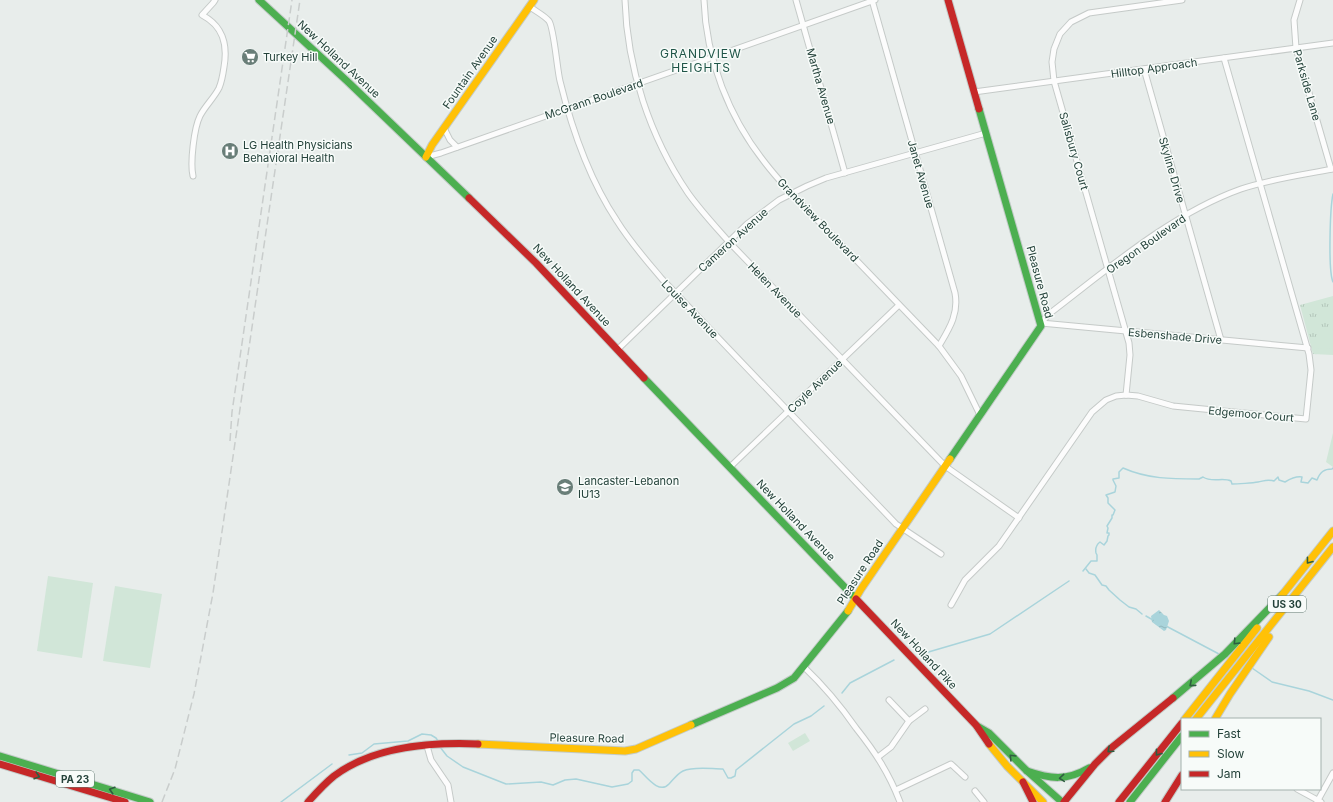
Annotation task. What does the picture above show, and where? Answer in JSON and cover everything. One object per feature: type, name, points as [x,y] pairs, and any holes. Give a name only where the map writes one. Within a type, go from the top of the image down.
[{"type":"main road","name":"New Holland Avenue","points":[[259,0],[426,156],[531,258],[617,350],[856,599]]},
{"type":"main road","name":"Fountain Avenue","points":[[426,156],[432,144],[534,0]]},
{"type":"main road","name":"Pleasure Road","points":[[308,802],[327,781],[349,766],[366,758],[385,752],[427,746],[458,744],[612,751],[631,750],[777,688],[789,682],[804,667],[852,606],[861,589],[1040,328],[1041,323],[948,0]]},
{"type":"main road","name":"US 30","points":[[1186,718],[1333,531]]},
{"type":"main road","name":"US 30","points":[[1197,718],[1333,548]]},
{"type":"main road","points":[[1215,718],[1248,667],[1333,548]]},
{"type":"main road","points":[[1063,802],[1095,764],[1118,743],[1223,656],[1283,594]]},
{"type":"main road","name":"New Holland Pike","points":[[856,599],[976,725],[989,733],[1027,771],[1063,802]]},
{"type":"main road","points":[[1119,802],[1181,724]]},
{"type":"main road","name":"New Holland Pike","points":[[976,725],[983,739],[1043,802]]},
{"type":"main road","points":[[1130,802],[1181,737]]},
{"type":"main road","name":"PA 23","points":[[0,756],[150,802]]},
{"type":"main road","name":"PA 23","points":[[0,764],[125,802]]},
{"type":"main road","points":[[1027,771],[1050,778],[1066,778],[1083,772],[1095,764]]},
{"type":"main road","points":[[1165,802],[1181,777]]},
{"type":"main road","points":[[1023,782],[1033,802]]},
{"type":"street","points":[[193,176],[191,164],[198,121],[202,111],[220,86],[223,78],[226,57],[226,47],[220,32],[213,21],[202,15],[214,2],[220,0]]},
{"type":"street","name":"Helen Avenue","points":[[625,0],[627,29],[638,84],[648,116],[676,173],[699,208],[729,242],[945,466],[1019,518]]},
{"type":"street","name":"Grandview Boulevard","points":[[704,0],[707,33],[721,84],[748,140],[766,165],[938,346],[961,376],[980,415]]},
{"type":"street","name":"Martha Avenue","points":[[796,0],[845,173]]},
{"type":"street","name":"McGrann Boulevard","points":[[426,156],[457,147],[638,84],[873,0]]},
{"type":"street","name":"Janet Avenue","points":[[873,0],[956,299],[954,318],[938,346]]},
{"type":"street","name":"Salisbury Court","points":[[1126,395],[1130,350],[1126,331],[1054,81],[1052,62],[1056,42],[1064,29],[1076,19],[1088,13],[1182,0]]},
{"type":"street","name":"Parkside Lane","points":[[1300,0],[1294,20],[1296,48],[1332,169]]},
{"type":"street","name":"Louise Avenue","points":[[529,6],[550,22],[557,67],[575,135],[589,169],[616,221],[637,250],[676,294],[896,524],[941,554]]},
{"type":"street","name":"Hilltop Approach","points":[[974,92],[1333,43]]},
{"type":"street","name":"Edgemoor Court","points":[[952,605],[965,580],[996,550],[1092,412],[1106,400],[1116,396],[1138,396],[1173,406],[1306,419],[1311,370],[1308,348],[1224,58]]},
{"type":"street","name":"Skyline Drive","points":[[1144,69],[1221,340]]},
{"type":"street","points":[[444,128],[450,140],[457,147]]},
{"type":"street","name":"Cameron Avenue","points":[[617,350],[761,213],[792,193],[826,178],[986,133]]},
{"type":"street","name":"Oregon Boulevard","points":[[1041,323],[1049,314],[1108,269],[1166,227],[1186,216],[1225,196],[1260,184],[1332,169]]},
{"type":"street","name":"Coyle Avenue","points":[[730,467],[900,305]]},
{"type":"street","name":"Esbenshade Drive","points":[[1041,323],[1308,348]]},
{"type":"street","points":[[804,667],[824,686],[878,757],[896,790],[900,802]]},
{"type":"street","points":[[889,700],[909,720]]},
{"type":"street","points":[[878,757],[891,747],[909,720],[925,709]]},
{"type":"street","points":[[427,746],[431,760],[448,785],[451,802]]},
{"type":"street","points":[[896,790],[951,764],[965,777]]},
{"type":"street","points":[[1300,790],[1319,802],[1333,773]]},
{"type":"street","points":[[975,791],[984,802]]},
{"type":"green space","points":[[1333,296],[1333,355],[1313,354],[1300,305]]},
{"type":"green space","points":[[1316,336],[1333,336],[1333,349],[1315,348]]},
{"type":"green space","points":[[1333,433],[1333,467],[1326,462]]},
{"type":"green space","points":[[48,576],[93,583],[82,658],[37,651]]},
{"type":"green space","points":[[115,586],[162,594],[150,668],[103,661]]},
{"type":"green space","points":[[805,733],[810,741],[793,751],[788,743]]},
{"type":"water","points":[[1159,610],[1167,616],[1169,621],[1166,630],[1164,631],[1152,622],[1151,616]]},
{"type":"waterway","points":[[1333,194],[1330,239],[1330,266],[1333,282]]},
{"type":"waterway","points":[[1083,571],[1091,561],[1097,561],[1096,547],[1098,544],[1100,542],[1104,545],[1107,541],[1109,535],[1109,533],[1107,533],[1107,526],[1115,510],[1108,503],[1108,498],[1106,495],[1115,492],[1116,486],[1113,479],[1119,478],[1119,472],[1123,468],[1132,472],[1151,476],[1189,479],[1199,479],[1203,477],[1210,480],[1228,480],[1231,481],[1232,484],[1253,483],[1267,480],[1274,481],[1278,477],[1279,480],[1285,482],[1295,477],[1302,477],[1301,482],[1308,483],[1312,478],[1317,480],[1319,475],[1333,468]]},
{"type":"waterway","points":[[1086,569],[1089,573],[1095,575],[1102,585],[1106,586],[1120,600],[1142,614]]},
{"type":"waterway","points":[[925,653],[990,634],[1069,581]]},
{"type":"waterway","points":[[1146,616],[1153,620]]},
{"type":"waterway","points":[[1166,626],[1219,654]]},
{"type":"waterway","points":[[842,693],[850,683],[894,660]]},
{"type":"waterway","points":[[1252,668],[1272,682],[1309,691],[1333,700]]},
{"type":"waterway","points":[[440,747],[447,756],[463,767],[506,784],[541,782],[553,785],[565,780],[576,779],[612,787],[628,784],[632,781],[632,773],[634,770],[639,770],[657,786],[665,787],[677,775],[687,769],[723,769],[728,778],[735,776],[736,770],[794,724],[811,716],[824,706]]},
{"type":"waterway","points":[[349,755],[362,753],[374,744],[408,741],[422,734],[431,735],[438,741]]},
{"type":"waterway","points":[[281,802],[332,764]]},
{"type":"railway","points":[[230,441],[232,412],[292,0]]},
{"type":"railway","points":[[162,802],[175,769],[194,694],[213,593],[300,0]]},
{"type":"traffic: fast","points":[[259,0],[347,81],[469,198]]},
{"type":"traffic: fast","points":[[950,459],[1041,326],[979,109]]},
{"type":"traffic: fast","points":[[644,378],[856,599]]},
{"type":"traffic: fast","points":[[1173,698],[1225,654],[1283,594]]},
{"type":"traffic: fast","points":[[691,725],[777,688],[794,678],[848,611]]},
{"type":"traffic: fast","points":[[977,726],[989,733],[1027,771],[1062,802]]},
{"type":"traffic: fast","points":[[1130,802],[1181,737]]},
{"type":"traffic: fast","points":[[0,756],[150,802]]},
{"type":"traffic: fast","points":[[1027,771],[1043,776],[1066,777],[1089,768]]},
{"type":"traffic: slow","points":[[426,157],[432,145],[534,0]]},
{"type":"traffic: slow","points":[[848,611],[861,589],[950,459]]},
{"type":"traffic: slow","points":[[1279,599],[1333,531]]},
{"type":"traffic: slow","points":[[1197,718],[1333,547]]},
{"type":"traffic: slow","points":[[1186,718],[1257,628]]},
{"type":"traffic: slow","points":[[1216,718],[1269,637]]},
{"type":"traffic: slow","points":[[478,744],[625,751],[636,749],[691,725]]},
{"type":"traffic: slow","points":[[989,744],[1007,766],[1043,802]]},
{"type":"traffic: jam","points":[[948,0],[979,109]]},
{"type":"traffic: jam","points":[[469,198],[536,263],[644,378]]},
{"type":"traffic: jam","points":[[856,599],[976,725],[989,744]]},
{"type":"traffic: jam","points":[[1064,802],[1095,764],[1110,749],[1173,698]]},
{"type":"traffic: jam","points":[[1119,802],[1181,724]]},
{"type":"traffic: jam","points":[[308,802],[323,785],[334,776],[350,766],[384,752],[422,745],[478,744]]},
{"type":"traffic: jam","points":[[0,764],[125,802]]},
{"type":"traffic: jam","points":[[1165,802],[1181,777]]},
{"type":"traffic: jam","points":[[1023,782],[1033,802]]},
{"type":"place","name":"Turkey Hill","points":[[250,57]]},
{"type":"place","name":"LG Health Physicians Behavioral Health","points":[[230,151]]},
{"type":"place","name":"Lancaster-Lebanon IU13","points":[[565,487]]},
{"type":"district","name":"GRANDVIEW HEIGHTS","points":[[701,60]]}]
